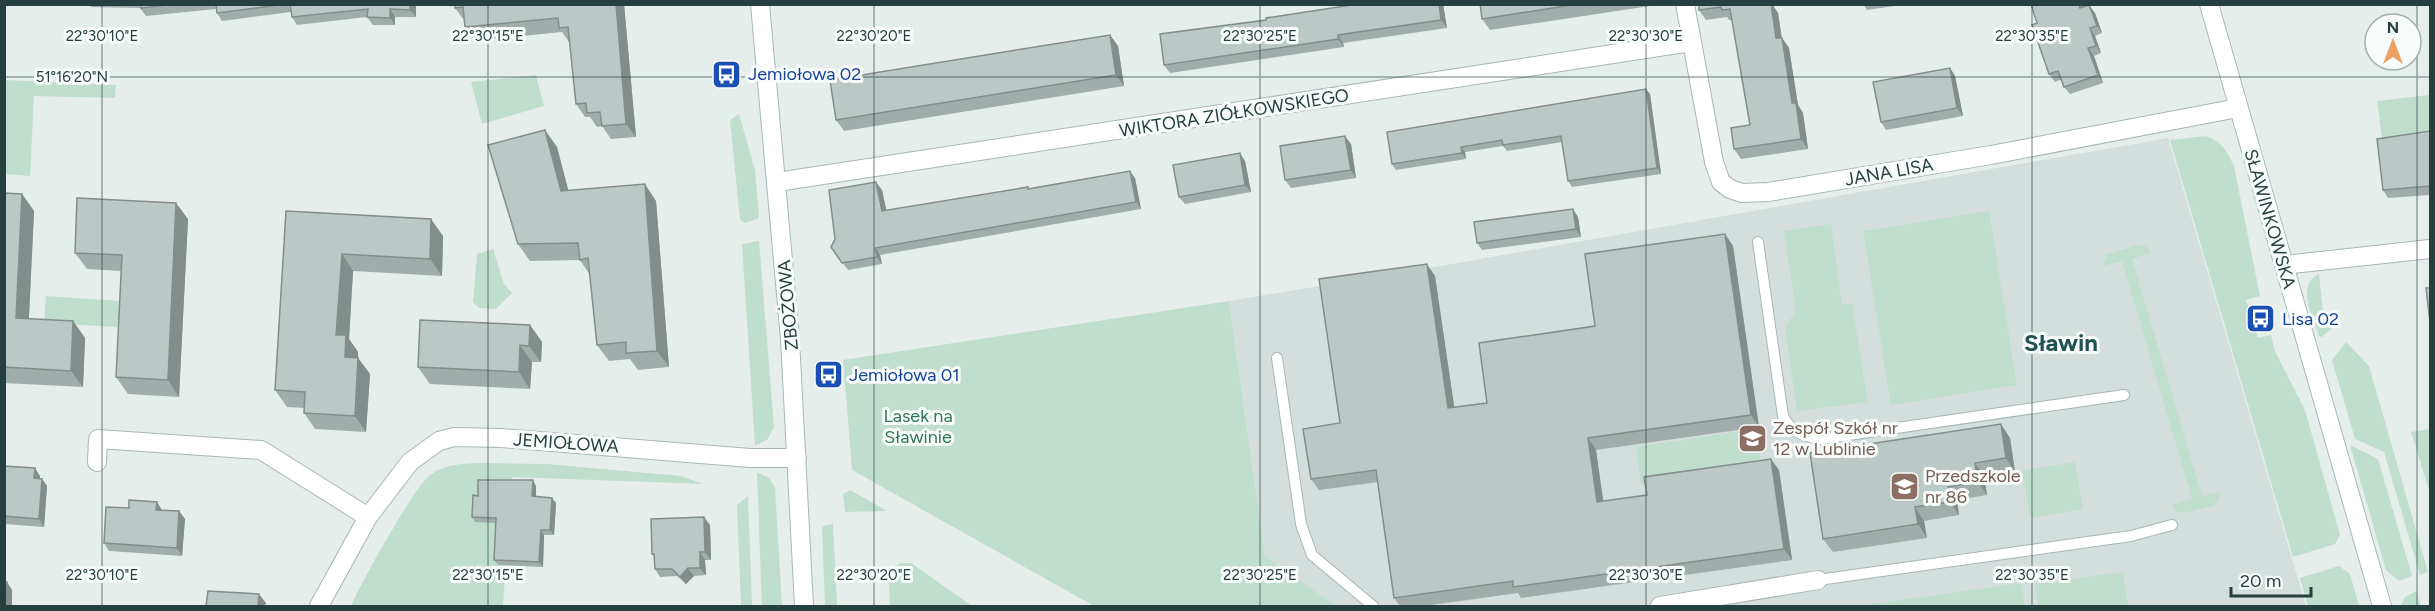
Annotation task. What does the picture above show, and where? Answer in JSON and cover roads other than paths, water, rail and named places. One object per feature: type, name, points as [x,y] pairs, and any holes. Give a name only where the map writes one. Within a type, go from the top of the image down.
[{"type":"street","name":"ZBOŻOWA","points":[[760,4],[790,339],[804,606]]},
{"type":"street","name":"JANA LISA","points":[[1685,4],[1714,162],[1721,182],[1730,189],[1742,193],[1768,192],[1911,169],[2238,108]]},
{"type":"street","name":"SŁAWINKOWSKA","points":[[2209,4],[2382,606]]},
{"type":"street","name":"WIKTORA ZIÓŁKOWSKIEGO","points":[[777,182],[1691,42]]},
{"type":"street","points":[[2284,266],[2430,249]]},
{"type":"street","name":"JEMIOŁOWA","points":[[319,606],[368,517],[410,462],[439,441],[454,437],[570,443],[750,458],[797,458]]},
{"type":"street","points":[[97,462],[98,439],[261,450],[368,517]]},
{"type":"street","points":[[1660,606],[1818,580]]},
{"type":"lane","points":[[1758,242],[1782,416],[1788,427],[1808,438],[1821,439],[2124,395]]},
{"type":"lane","points":[[1277,358],[1301,524],[1312,555],[1373,606]]},
{"type":"lane","points":[[1818,580],[2131,536],[2172,525]]},
{"type":"place","name":"Jemiołowa 02","points":[[727,74]]},
{"type":"place","name":"Lisa 02","points":[[2261,319]]},
{"type":"place","name":"Jemiołowa 01","points":[[828,375]]},
{"type":"place","name":"Zespół Szkół nr 12 w Lublinie","points":[[1752,438]]},
{"type":"place","name":"Przedszkole nr 86","points":[[1904,486]]},
{"type":"district","name":"Sławin","points":[[2061,342]]},
{"type":"park label","name":"Lasek na Sławinie","points":[[918,426]]}]
